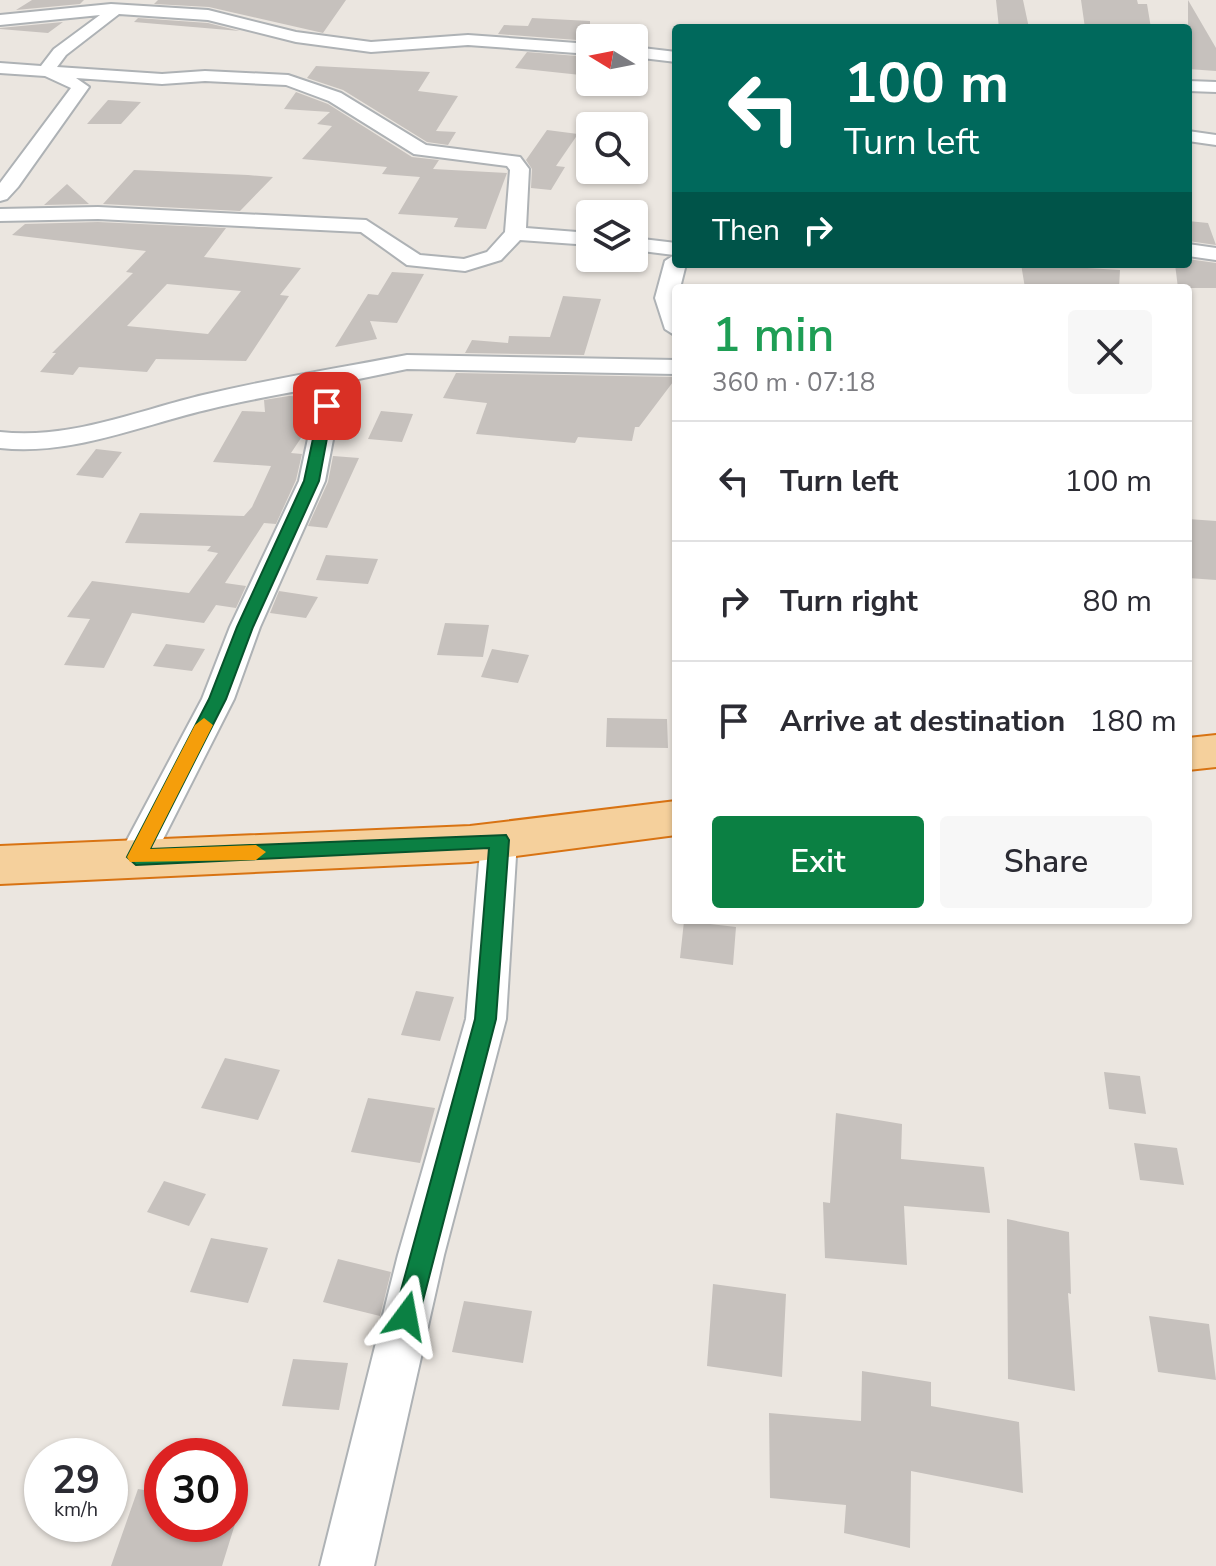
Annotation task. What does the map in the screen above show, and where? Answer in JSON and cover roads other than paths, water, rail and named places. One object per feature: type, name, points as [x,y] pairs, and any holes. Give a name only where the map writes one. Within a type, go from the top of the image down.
[{"type":"highway","points":[[1192,754],[1216,751]]},
{"type":"highway","points":[[3,871],[136,857],[499,840],[672,818]]},
{"type":"street","points":[[111,9],[130,0]]},
{"type":"street","points":[[46,70],[60,52],[112,13],[111,9]]},
{"type":"street","points":[[0,20],[111,9],[208,15],[296,37],[371,47],[468,40],[576,48]]},
{"type":"street","points":[[648,54],[672,57]]},
{"type":"street","points":[[0,68],[162,79],[251,77],[288,80],[335,97],[421,150],[513,161],[520,169],[515,233],[494,256],[465,265],[414,261],[366,226],[98,213],[0,215]]},
{"type":"street","points":[[0,195],[20,165],[37,149],[53,118],[81,87],[46,70]]},
{"type":"street","points":[[1192,86],[1216,87]]},
{"type":"street","points":[[1192,137],[1216,140]]},
{"type":"street","points":[[515,233],[576,238]]},
{"type":"street","points":[[648,246],[672,249]]},
{"type":"street","points":[[1192,251],[1216,254]]},
{"type":"street","points":[[672,317],[666,298],[674,268]]},
{"type":"street","points":[[0,440],[27,443],[93,433],[206,402],[407,362],[672,367]]},
{"type":"street","points":[[136,857],[218,699],[245,627],[312,481],[333,377]]},
{"type":"street","points":[[347,1566],[421,1255],[486,1019],[499,840]]}]
